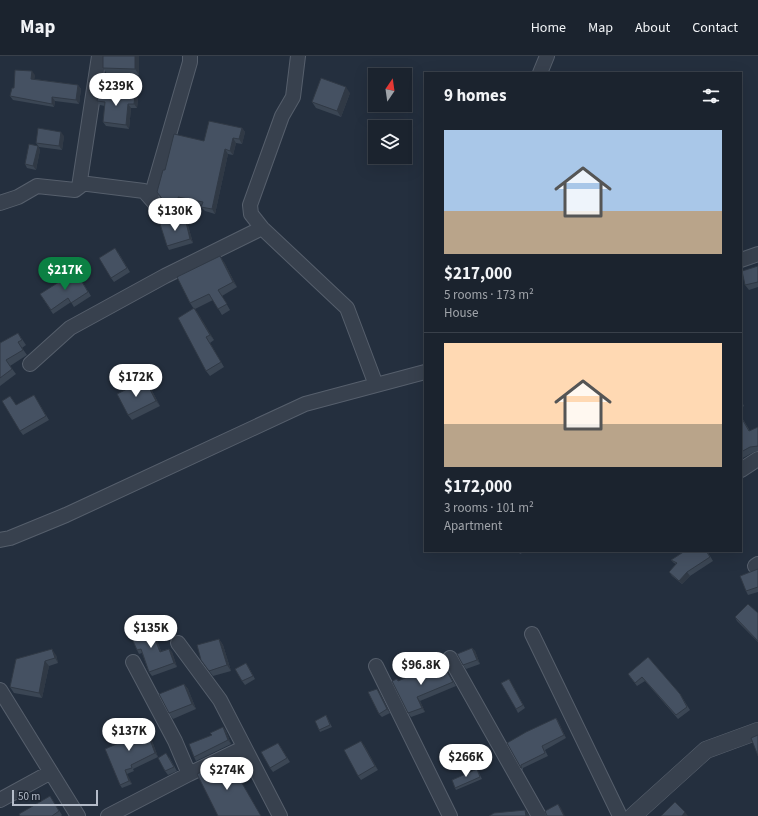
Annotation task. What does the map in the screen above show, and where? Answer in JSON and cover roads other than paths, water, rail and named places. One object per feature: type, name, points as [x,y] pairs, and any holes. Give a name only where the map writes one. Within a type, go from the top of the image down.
[{"type":"street","points":[[79,187],[99,56]]},
{"type":"street","points":[[0,203],[18,197],[37,186],[75,190],[88,184],[144,191],[155,202],[190,62],[190,56]]},
{"type":"street","points":[[298,56],[293,97],[282,116],[250,205],[251,214],[262,228],[347,308],[376,385]]},
{"type":"street","points":[[540,72],[547,56]]},
{"type":"street","points":[[30,364],[70,328],[165,276],[262,228]]},
{"type":"street","points":[[742,260],[758,254]]},
{"type":"street","points":[[0,540],[10,538],[66,515],[305,404],[424,372]]},
{"type":"street","points":[[742,469],[758,459]]},
{"type":"street","points":[[532,634],[620,816]]},
{"type":"street","points":[[178,643],[220,700],[243,748],[280,816]]},
{"type":"street","points":[[450,658],[539,816]]},
{"type":"street","points":[[133,662],[175,741],[189,774]]},
{"type":"street","points":[[376,666],[450,816]]},
{"type":"street","points":[[0,690],[78,816]]},
{"type":"street","points":[[633,816],[706,750],[758,731]]},
{"type":"street","points":[[108,816],[243,748]]},
{"type":"street","points":[[0,800],[51,772]]}]
